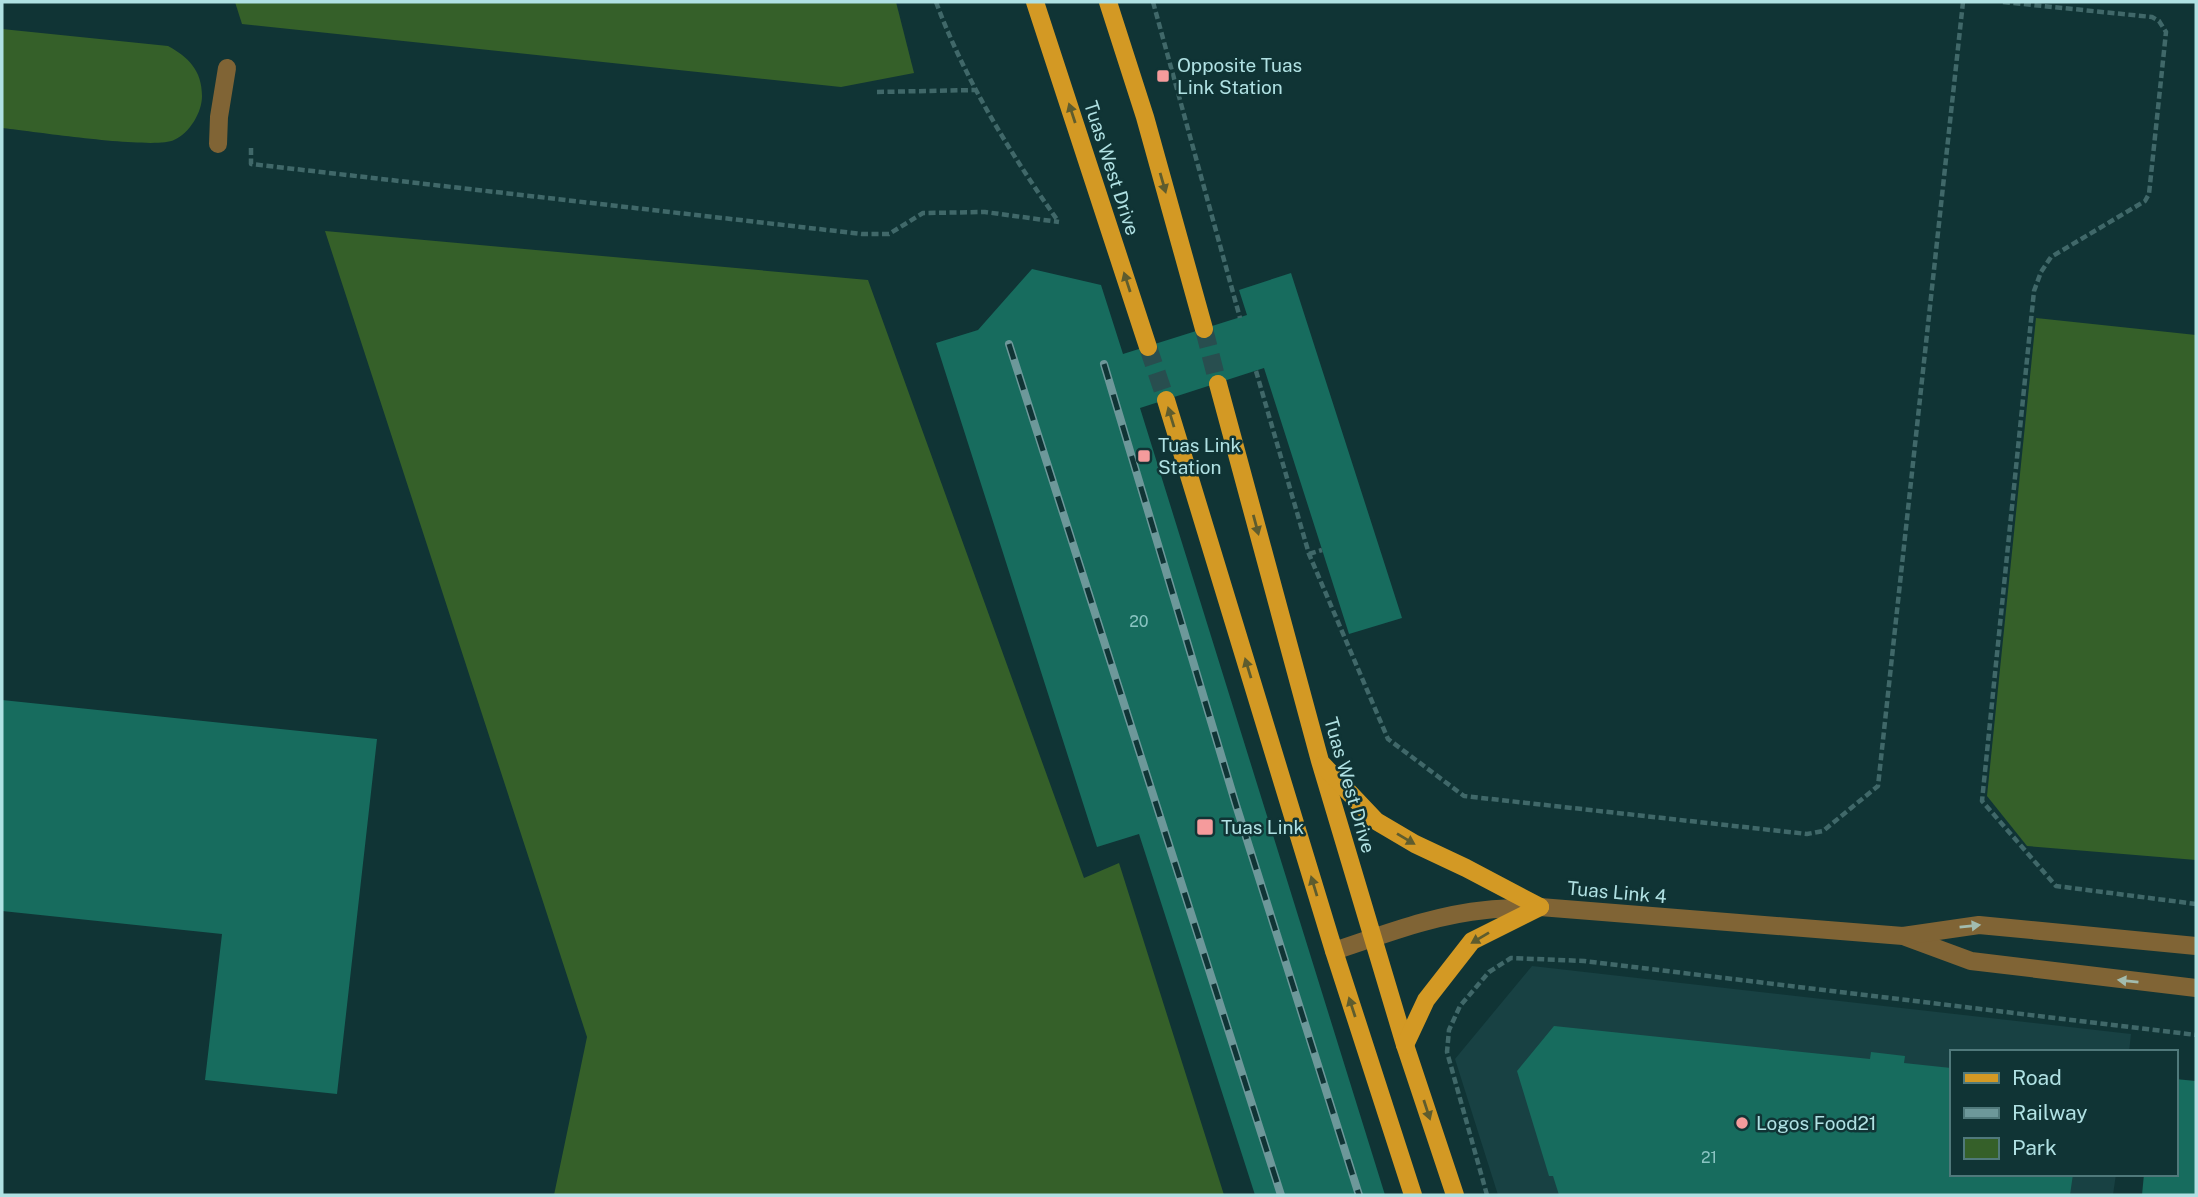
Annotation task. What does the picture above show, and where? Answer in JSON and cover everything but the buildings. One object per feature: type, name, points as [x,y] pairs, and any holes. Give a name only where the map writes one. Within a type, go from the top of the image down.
[{"type":"main road","name":"Tuas West Drive","points":[[1035,2],[1148,347]]},
{"type":"main road","points":[[1108,2],[1145,117],[1204,329]]},
{"type":"main road","name":"Tuas West Drive","points":[[1218,383],[1320,761],[1405,1045],[1455,1195]]},
{"type":"main road","points":[[1166,400],[1334,951],[1413,1195]]},
{"type":"main road","points":[[1320,761],[1376,821],[1415,845],[1540,907]]},
{"type":"main road","points":[[1405,1045],[1426,1000],[1472,941],[1540,907]]},
{"type":"street","points":[[218,144],[219,117],[227,68]]},
{"type":"street","name":"Tuas Link 4","points":[[1334,951],[1400,929],[1484,910],[1540,907],[1903,936],[1979,925],[2196,946]]},
{"type":"street","name":"Tuas Link 4","points":[[1903,936],[1971,961],[2196,988]]},
{"type":"path","points":[[251,148],[251,164],[862,234],[889,234],[923,213],[985,212],[1059,222],[1026,175],[975,90],[936,2]]},
{"type":"path","points":[[1153,2],[1240,318]]},
{"type":"path","points":[[1256,371],[1309,554],[1388,738],[1464,796],[1807,834],[1823,831],[1878,786],[1963,2]]},
{"type":"path","points":[[2003,2],[2152,17],[2160,21],[2166,32],[2149,194],[2145,201],[2051,257],[2041,272],[2034,291],[1982,802],[2056,886],[2196,904]]},
{"type":"path","points":[[877,92],[975,90]]},
{"type":"path","points":[[1309,554],[1322,550]]},
{"type":"path","points":[[1487,1195],[1447,1052],[1449,1030],[1460,1006],[1489,972],[1511,958],[1584,961],[2196,1035]]},
{"type":"shaded area","name":"Logos Food21","points":[[1532,966],[2131,1034],[2129,1050],[1950,1050],[1950,1176],[2116,1176],[2113,1195],[1498,1195],[1455,1059]]},
{"type":"green space","points":[[235,2],[896,2],[914,73],[841,87],[242,24]]},
{"type":"green space","points":[[2,29],[168,46],[188,60],[200,79],[202,96],[197,115],[180,137],[162,142],[118,141],[2,128]]},
{"type":"green space","points":[[325,231],[868,280],[1084,878],[1119,863],[1224,1195],[554,1195],[587,1037]]},
{"type":"green space","points":[[2036,318],[2196,335],[2196,860],[2027,846],[1987,796]]},
{"type":"tunnel","points":[[1204,329],[1218,384]]},
{"type":"tunnel","points":[[1148,347],[1166,400]]},
{"type":"railway","points":[[1009,344],[1281,1195]]},
{"type":"railway","points":[[1104,364],[1236,805],[1359,1195]]},
{"type":"place","name":"Opposite Tuas Link Station","points":[[1163,76]]},
{"type":"place","name":"Tuas Link Station","points":[[1144,456]]},
{"type":"place","name":"Tuas Link","points":[[1205,827]]},
{"type":"place","name":"Logos Food21","points":[[1742,1123]]}]
